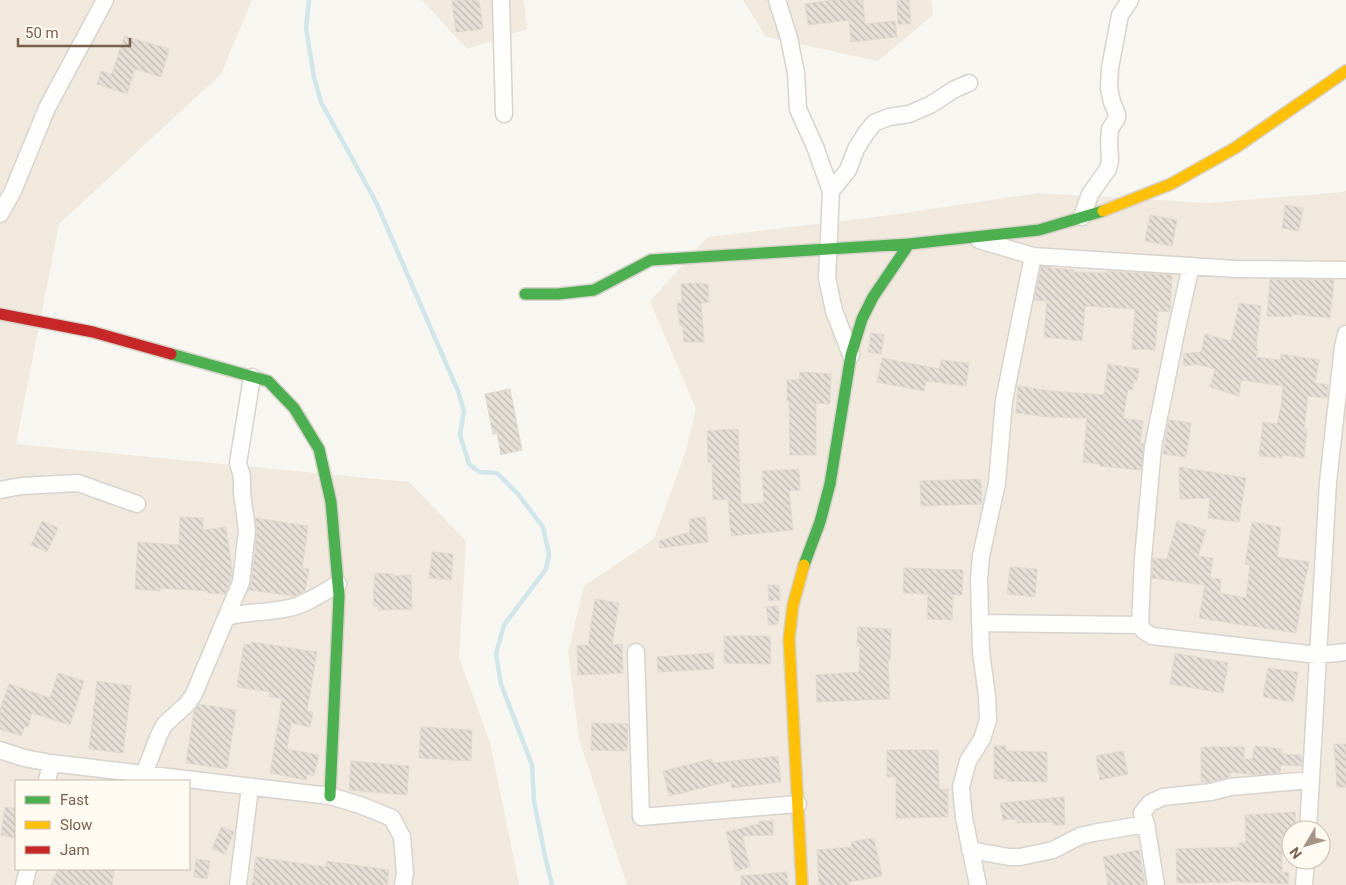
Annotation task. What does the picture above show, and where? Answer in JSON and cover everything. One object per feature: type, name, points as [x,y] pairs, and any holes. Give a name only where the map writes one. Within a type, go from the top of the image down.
[{"type":"street","points":[[0,214],[13,192],[47,108],[105,0]]},
{"type":"street","points":[[501,0],[504,114]]},
{"type":"street","points":[[777,0],[789,38],[796,73],[798,109],[816,149],[831,191],[827,278],[834,311],[851,355]]},
{"type":"street","points":[[1082,218],[1090,194],[1108,170],[1110,160],[1108,142],[1110,129],[1117,118],[1109,88],[1110,68],[1120,15],[1130,0]]},
{"type":"street","points":[[525,294],[558,294],[594,290],[651,260],[909,244],[1039,230],[1112,209],[1171,184],[1235,148],[1346,70]]},
{"type":"street","points":[[831,191],[848,170],[856,148],[874,123],[889,117],[909,114],[930,105],[955,89],[969,83]]},
{"type":"street","points":[[969,237],[1033,256],[1236,269],[1346,270]]},
{"type":"street","points":[[802,885],[789,639],[793,605],[804,566],[820,522],[830,484],[851,355],[862,319],[873,297],[909,244]]},
{"type":"street","points":[[978,885],[964,818],[961,787],[968,761],[982,739],[988,720],[981,652],[979,580],[981,556],[997,483],[1004,401],[1033,256]]},
{"type":"street","points":[[1191,266],[1153,448],[1143,558],[1140,625],[1144,631],[1152,636],[1318,655],[1346,652]]},
{"type":"street","points":[[0,314],[93,332],[268,381],[294,408],[319,449],[331,502],[339,596],[330,796]]},
{"type":"street","points":[[1309,820],[1328,482],[1346,334]]},
{"type":"street","points":[[144,774],[165,724],[187,704],[194,694],[241,582],[247,530],[242,493],[242,477],[238,463],[252,377]]},
{"type":"street","points":[[0,490],[22,486],[78,483],[137,504]]},
{"type":"street","points":[[227,617],[248,612],[290,608],[300,605],[338,584]]},
{"type":"street","points":[[981,623],[1140,625]]},
{"type":"street","points":[[636,652],[641,817],[798,804]]},
{"type":"street","points":[[0,750],[24,758],[51,763],[330,796],[360,805],[392,818],[402,837],[405,872],[404,885]]},
{"type":"street","points":[[47,780],[51,763]]},
{"type":"street","points":[[1156,885],[1146,824],[1142,813],[1150,803],[1164,797],[1211,792],[1230,787],[1311,780]]},
{"type":"street","points":[[238,885],[250,787]]},
{"type":"street","points":[[970,850],[1009,857],[1020,857],[1053,850],[1080,836],[1146,824]]},
{"type":"street","points":[[24,885],[28,870]]},
{"type":"street","points":[[1304,885],[1305,870]]},
{"type":"shaded area","points":[[0,0],[252,0],[221,74],[59,224],[16,444],[409,482],[466,541],[459,658],[490,742],[519,885],[0,885]]},
{"type":"shaded area","points":[[422,0],[524,0],[527,29],[467,49]]},
{"type":"shaded area","points":[[743,0],[931,0],[933,15],[878,61],[766,37]]},
{"type":"shaded area","points":[[1346,190],[1346,885],[627,885],[579,739],[568,652],[584,586],[654,539],[686,450],[696,409],[650,301],[708,237],[891,215],[1039,193],[1208,203],[1344,192]]},
{"type":"building","points":[[479,0],[483,29],[456,32],[452,1]]},
{"type":"building","points":[[834,0],[863,0],[865,24],[895,21],[897,37],[851,42],[849,20],[808,25],[805,4]]},
{"type":"building","points":[[897,0],[909,0],[911,24],[898,24]]},
{"type":"building","points":[[124,36],[169,49],[161,77],[135,69],[127,94],[97,84],[101,71],[112,74]]},
{"type":"building","points":[[1285,205],[1303,208],[1299,231],[1282,228]]},
{"type":"building","points":[[1150,215],[1177,220],[1172,246],[1145,241]]},
{"type":"building","points":[[1041,267],[1073,270],[1073,272],[1107,273],[1107,271],[1172,275],[1170,312],[1158,311],[1155,350],[1132,349],[1135,309],[1085,306],[1082,341],[1044,337],[1047,301],[1034,300]]},
{"type":"building","points":[[1270,279],[1334,280],[1330,318],[1292,314],[1292,317],[1267,316]]},
{"type":"building","points":[[681,284],[708,284],[709,302],[701,303],[704,342],[684,342],[683,325],[680,326],[677,303],[682,303]]},
{"type":"building","points":[[1239,303],[1261,306],[1256,357],[1280,360],[1281,354],[1319,360],[1315,383],[1328,385],[1327,398],[1308,396],[1304,428],[1307,429],[1304,458],[1282,455],[1282,458],[1259,456],[1263,422],[1277,424],[1283,386],[1241,380],[1239,396],[1210,387],[1215,369],[1197,364],[1184,366],[1183,354],[1201,352],[1205,334],[1231,341]]},
{"type":"building","points":[[871,333],[884,335],[881,354],[868,352]]},
{"type":"building","points":[[882,358],[940,369],[941,360],[969,363],[966,386],[926,381],[924,391],[877,382]]},
{"type":"building","points":[[1108,364],[1139,369],[1137,381],[1134,381],[1132,390],[1128,389],[1123,418],[1143,421],[1140,443],[1144,444],[1141,470],[1100,466],[1100,464],[1083,462],[1087,418],[1047,417],[1016,413],[1018,386],[1050,391],[1104,395]]},
{"type":"building","points":[[800,372],[831,374],[830,404],[816,403],[816,455],[790,455],[787,380],[799,380]]},
{"type":"building","points":[[510,389],[522,450],[501,455],[497,433],[493,434],[485,394]]},
{"type":"building","points":[[1169,420],[1191,423],[1186,457],[1163,454]]},
{"type":"building","points":[[738,429],[741,504],[764,503],[762,471],[799,469],[800,490],[789,491],[793,530],[731,536],[728,499],[713,500],[712,462],[708,462],[707,431]]},
{"type":"building","points":[[1179,467],[1246,478],[1239,522],[1208,518],[1210,498],[1180,499]]},
{"type":"building","points":[[981,479],[982,504],[921,506],[920,481]]},
{"type":"building","points":[[180,517],[203,518],[203,530],[226,527],[232,570],[231,579],[225,594],[160,588],[160,591],[135,589],[138,542],[179,545]]},
{"type":"building","points":[[705,517],[708,542],[660,548],[659,541],[690,532],[689,519]]},
{"type":"building","points":[[255,518],[308,526],[302,568],[309,569],[305,591],[294,596],[248,590],[251,583],[257,531]]},
{"type":"building","points":[[42,521],[58,528],[47,552],[31,545]]},
{"type":"building","points":[[1177,521],[1206,530],[1198,556],[1213,558],[1210,578],[1221,579],[1220,593],[1246,598],[1250,565],[1245,564],[1252,522],[1281,527],[1277,557],[1309,562],[1296,633],[1199,618],[1205,585],[1152,578],[1153,558],[1167,559]]},
{"type":"building","points":[[432,552],[453,554],[451,580],[429,578]]},
{"type":"building","points":[[1010,567],[1037,569],[1035,597],[1007,594]]},
{"type":"building","points":[[904,568],[963,570],[962,595],[953,595],[952,620],[927,619],[928,594],[903,593]]},
{"type":"building","points":[[375,573],[394,574],[394,576],[411,575],[412,609],[379,610],[380,606],[373,606]]},
{"type":"building","points":[[768,585],[779,585],[780,600],[769,601]]},
{"type":"building","points":[[595,599],[619,603],[612,645],[622,644],[623,673],[578,675],[577,646],[588,645]]},
{"type":"building","points":[[778,606],[778,624],[769,625],[766,607]]},
{"type":"building","points":[[858,627],[891,629],[890,660],[888,660],[890,699],[817,702],[816,675],[859,672],[860,646],[857,646]]},
{"type":"building","points":[[724,636],[770,636],[771,664],[724,663]]},
{"type":"building","points":[[252,642],[317,652],[307,711],[313,712],[310,727],[291,723],[287,749],[319,755],[314,776],[307,774],[306,780],[270,773],[282,699],[269,696],[270,692],[237,687],[244,644],[252,645]]},
{"type":"building","points":[[713,653],[714,669],[658,672],[657,657]]},
{"type":"building","points":[[1175,653],[1228,663],[1223,693],[1170,684]]},
{"type":"building","points":[[1268,668],[1298,672],[1293,702],[1263,697]]},
{"type":"building","points":[[58,673],[84,681],[70,725],[32,713],[28,727],[25,726],[21,736],[0,729],[0,710],[9,684],[50,698]]},
{"type":"building","points":[[97,681],[131,686],[123,753],[89,749]]},
{"type":"building","points":[[199,704],[236,710],[227,769],[186,763],[194,711]]},
{"type":"building","points":[[592,723],[628,724],[627,751],[591,750]]},
{"type":"building","points":[[421,727],[472,730],[471,761],[419,758]]},
{"type":"building","points":[[1334,744],[1346,744],[1346,787],[1337,787]]},
{"type":"building","points":[[994,746],[1006,746],[1006,751],[1047,752],[1047,782],[994,779]]},
{"type":"building","points":[[1255,746],[1282,749],[1282,754],[1302,755],[1302,766],[1281,765],[1280,773],[1256,775],[1230,772],[1230,777],[1201,782],[1201,747],[1244,747],[1244,759],[1252,759]]},
{"type":"building","points":[[887,750],[938,750],[939,789],[948,789],[948,817],[896,818],[896,777],[887,777]]},
{"type":"building","points":[[1123,751],[1128,774],[1100,780],[1096,756]]},
{"type":"building","points":[[778,756],[781,782],[732,788],[731,781],[669,796],[663,771],[712,759],[713,763]]},
{"type":"building","points":[[351,761],[409,766],[407,795],[349,790]]},
{"type":"building","points":[[1064,797],[1065,825],[1053,825],[1053,822],[1017,823],[1017,819],[1003,820],[1000,803]]},
{"type":"building","points":[[5,807],[15,809],[15,838],[1,835]]},
{"type":"building","points":[[1295,812],[1295,820],[1281,820],[1281,870],[1282,872],[1289,873],[1288,884],[1230,881],[1177,883],[1176,849],[1239,847],[1239,843],[1246,843],[1245,815]]},
{"type":"building","points":[[759,821],[773,821],[773,835],[742,836],[750,867],[736,871],[726,832],[759,824]]},
{"type":"building","points":[[221,827],[234,832],[225,854],[212,849]]},
{"type":"building","points":[[874,838],[882,876],[849,882],[850,885],[819,885],[817,850],[852,847],[851,842]]},
{"type":"building","points":[[1139,850],[1145,885],[1108,885],[1103,857]]},
{"type":"building","points":[[256,857],[326,867],[327,861],[389,870],[387,885],[252,885]]},
{"type":"building","points":[[196,859],[210,861],[207,879],[194,877]]},
{"type":"building","points":[[58,870],[114,870],[112,885],[51,885]]},
{"type":"building","points":[[787,872],[788,885],[741,885],[741,876]]},
{"type":"waterway","points":[[309,0],[306,28],[314,77],[321,102],[376,202],[458,391],[464,411],[460,435],[469,464],[479,472],[497,473],[518,494],[543,527],[549,554],[546,569],[504,625],[496,654],[501,684],[532,765],[534,801],[552,885]]},
{"type":"traffic: fast","points":[[525,294],[558,294],[594,290],[651,260],[909,244],[1039,230],[1103,211]]},
{"type":"traffic: fast","points":[[804,565],[820,522],[830,484],[851,355],[862,319],[873,297],[909,244]]},
{"type":"traffic: fast","points":[[171,354],[268,381],[294,408],[319,449],[331,502],[339,596],[330,796]]},
{"type":"traffic: slow","points":[[1103,211],[1171,184],[1235,148],[1346,71]]},
{"type":"traffic: slow","points":[[802,885],[789,639],[793,605],[804,565]]},
{"type":"traffic: jam","points":[[0,314],[93,332],[171,354]]}]
